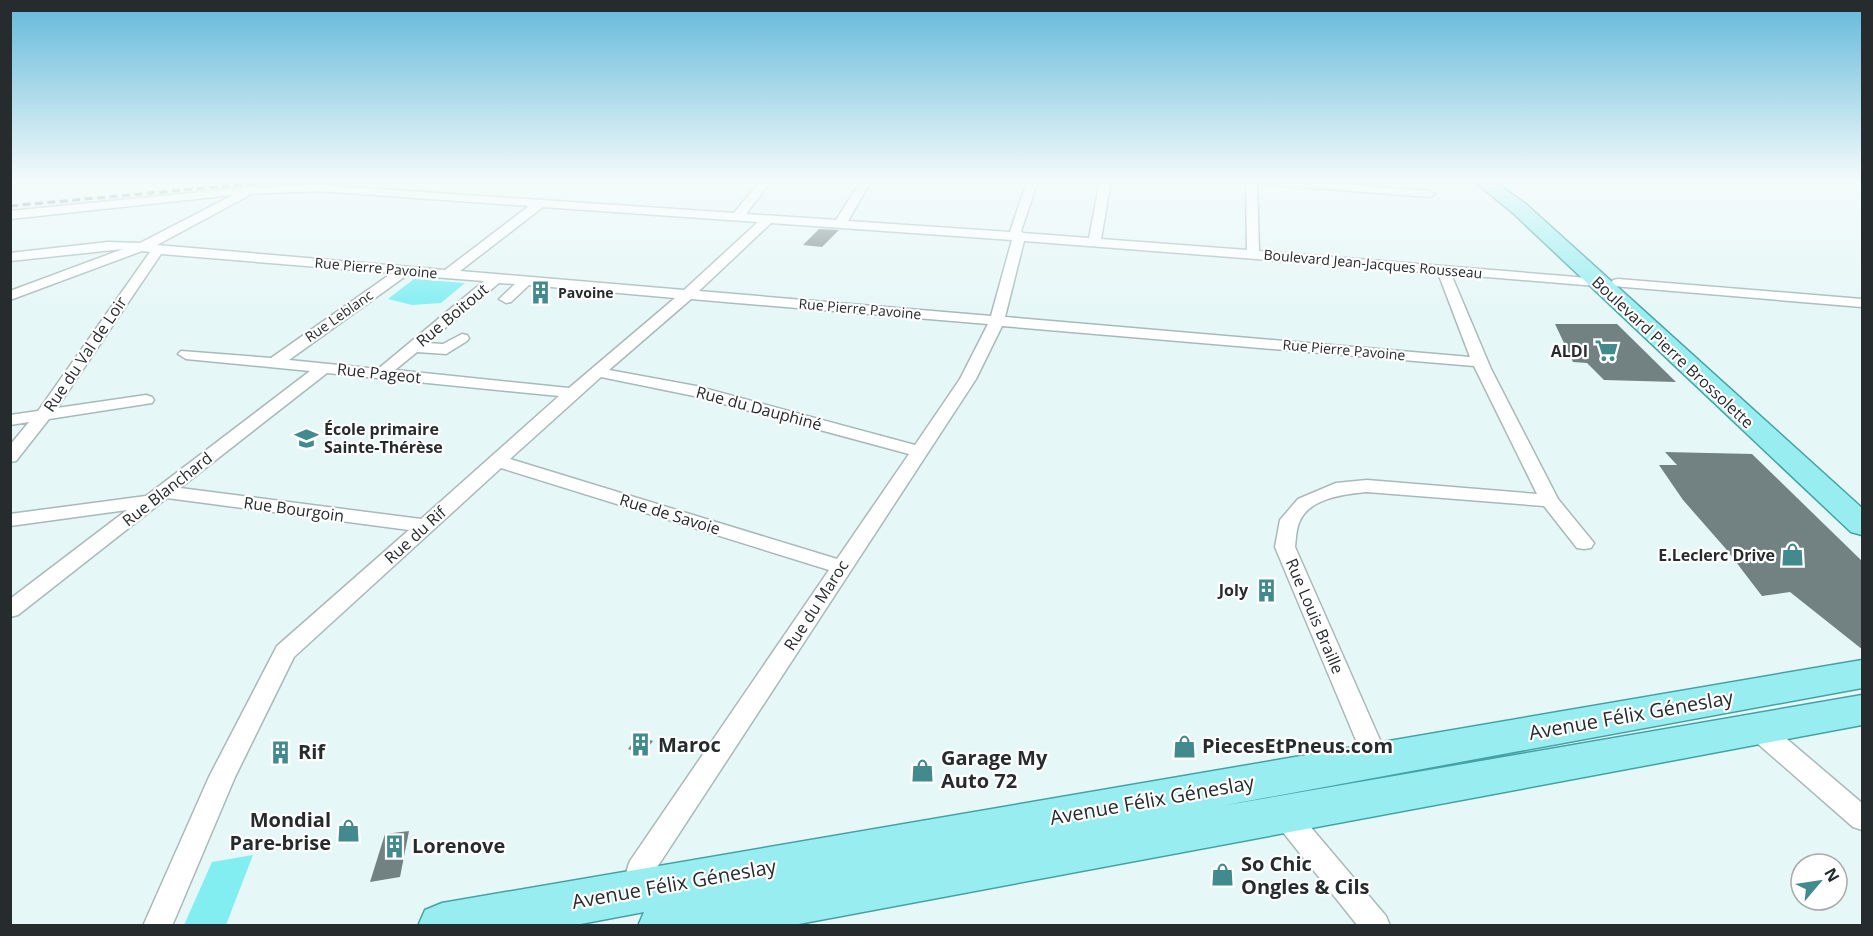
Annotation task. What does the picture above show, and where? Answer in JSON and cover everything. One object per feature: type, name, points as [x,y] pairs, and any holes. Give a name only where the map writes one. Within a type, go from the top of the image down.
[{"type":"main road","name":"Boulevard Pierre Brossolette","points":[[1538,225],[1863,499]]},
{"type":"main road","name":"Boulevard Pierre Brossolette","points":[[1548,225],[1694,371],[1863,525]]},
{"type":"main road","name":"Avenue Félix Géneslay","points":[[1274,797],[1380,759],[1863,674]]},
{"type":"main road","name":"Avenue Félix Géneslay","points":[[442,926],[650,914],[1274,797],[1758,729],[1863,711]]},
{"type":"street","points":[[10,296],[169,236],[189,225]]},
{"type":"street","points":[[448,274],[513,225]]},
{"type":"street","name":"Rue du Rif","points":[[157,926],[222,777],[285,652],[763,225]]},
{"type":"street","name":"Boulevard Jean-Jacques Rousseau","points":[[849,225],[1443,270],[1599,278],[1863,303]]},
{"type":"street","name":"Rue du Maroc","points":[[650,914],[640,870],[968,379],[997,320],[1019,237],[1015,231],[1017,225]]},
{"type":"street","points":[[1094,242],[1097,225]]},
{"type":"street","points":[[1253,225],[1253,255]]},
{"type":"street","points":[[10,257],[108,246],[142,246]]},
{"type":"street","name":"Rue Pierre Pavoine","points":[[142,246],[495,279],[1480,362]]},
{"type":"street","name":"Rue du Val de Loir","points":[[10,457],[43,416],[159,249]]},
{"type":"street","points":[[1443,270],[1480,362],[1550,501],[1584,543]]},
{"type":"street","name":"Rue Leblanc","points":[[274,363],[404,271]]},
{"type":"street","name":"Rue Boitout","points":[[382,374],[495,279]]},
{"type":"street","points":[[507,298],[526,281]]},
{"type":"street","points":[[413,347],[446,349],[462,338]]},
{"type":"street","name":"Rue Pageot","points":[[186,354],[573,393]]},
{"type":"street","name":"Rue Blanchard","points":[[10,610],[324,368]]},
{"type":"street","name":"Rue du Dauphiné","points":[[597,372],[696,391],[919,451]]},
{"type":"street","points":[[10,420],[146,400]]},
{"type":"street","name":"Rue de Savoie","points":[[498,461],[841,567]]},
{"type":"street","name":"Rue Louis Braille","points":[[1380,759],[1370,745],[1285,547],[1290,520],[1305,503],[1336,489],[1367,486],[1550,501]]},
{"type":"street","name":"Rue Bourgoin","points":[[10,520],[158,496],[424,526]]},
{"type":"street","points":[[1758,729],[1863,819]]},
{"type":"street","points":[[1274,797],[1376,926]]},
{"type":"shaded area","points":[[414,279],[465,283],[441,303],[412,305],[388,299]]},
{"type":"shaded area","points":[[253,855],[226,925],[184,925],[212,862]]},
{"type":"building","points":[[819,229],[839,230],[822,247],[803,245]]},
{"type":"building","name":"ALDI","points":[[1555,324],[1617,324],[1676,382],[1604,380],[1587,363],[1573,362]]},
{"type":"building","name":"E.Leclerc Drive","points":[[1665,452],[1752,454],[1863,562],[1863,650],[1790,592],[1762,596],[1726,549],[1683,500],[1659,465],[1677,465]]},
{"type":"building","name":"Maroc","points":[[638,736],[653,741],[643,754],[628,749]]},
{"type":"building","name":"Lorenove","points":[[409,831],[400,877],[370,882],[385,834]]},
{"type":"place","name":"Pavoine","points":[[540,293]]},
{"type":"place","name":"ALDI","points":[[1606,351]]},
{"type":"place","name":"École primaire Sainte-Thérèse","points":[[306,438]]},
{"type":"place","name":"E.Leclerc Drive","points":[[1793,555]]},
{"type":"place","name":"Joly","points":[[1266,590]]},
{"type":"place","name":"Maroc","points":[[640,745]]},
{"type":"place","name":"PiecesEtPneus.com","points":[[1184,746]]},
{"type":"place","name":"Rif","points":[[280,752]]},
{"type":"place","name":"Garage My Auto 72","points":[[923,770]]},
{"type":"place","name":"Mondial Pare-brise","points":[[349,831]]},
{"type":"place","name":"Lorenove","points":[[394,846]]},
{"type":"place","name":"So Chic Ongles & Cils","points":[[1223,875]]}]
